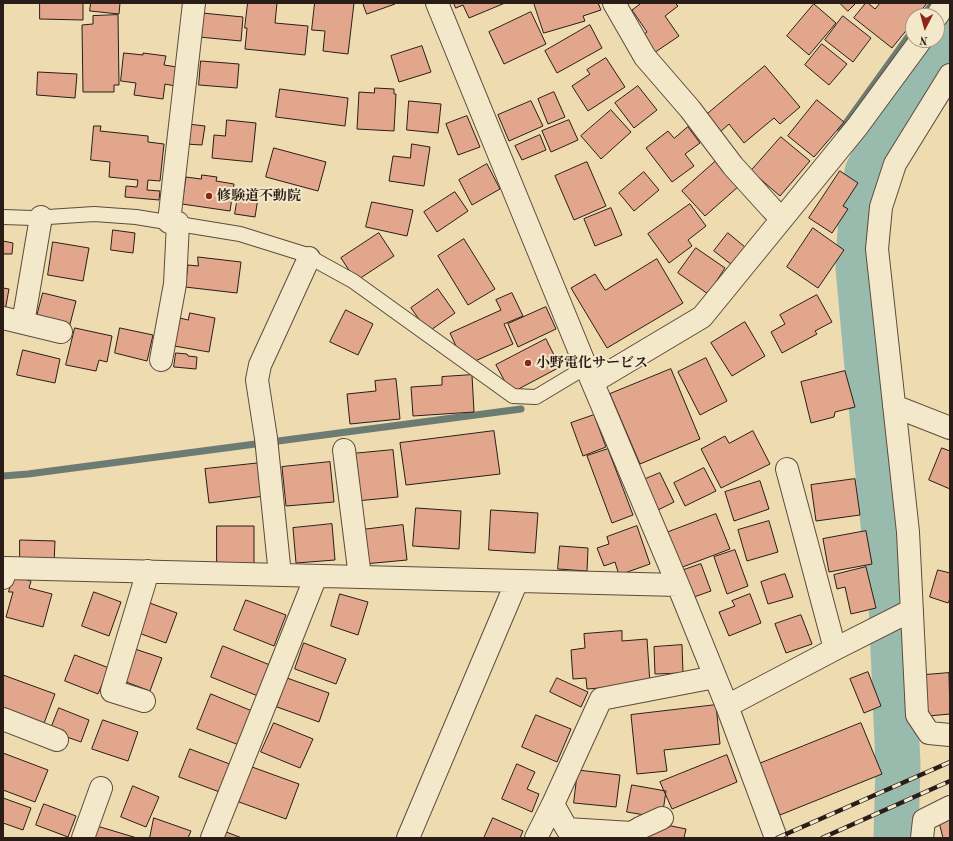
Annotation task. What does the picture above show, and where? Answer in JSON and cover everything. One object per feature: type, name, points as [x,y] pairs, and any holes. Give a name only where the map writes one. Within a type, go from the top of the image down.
[{"type":"street","points":[[161,360],[175,284],[173,223],[194,3]]},
{"type":"street","points":[[437,3],[678,585],[727,706],[776,838]]},
{"type":"street","points":[[614,3],[646,57],[690,109],[733,166],[777,214]]},
{"type":"street","points":[[590,375],[702,317],[777,214],[857,127],[915,48]]},
{"type":"street","points":[[950,75],[895,164],[881,208],[877,249],[908,532],[907,613],[917,715],[929,734],[950,735]]},
{"type":"street","points":[[41,217],[13,320],[61,332]]},
{"type":"street","points":[[280,575],[266,443],[257,380],[260,365],[309,258]]},
{"type":"street","points":[[894,406],[950,428]]},
{"type":"street","points":[[344,450],[360,577]]},
{"type":"street","points":[[787,469],[835,649]]},
{"type":"street","points":[[3,578],[6,568],[678,585]]},
{"type":"street","points":[[144,701],[112,691],[148,572]]},
{"type":"street","points":[[212,838],[316,576]]},
{"type":"street","points":[[408,838],[518,581]]},
{"type":"street","points":[[727,706],[907,613]]},
{"type":"street","points":[[536,838],[601,699],[715,677]]},
{"type":"street","points":[[3,719],[57,740]]},
{"type":"street","points":[[83,838],[101,788]]},
{"type":"street","points":[[553,804],[567,829],[632,834],[640,828],[662,818]]},
{"type":"street","points":[[922,838],[924,820],[950,807]]},
{"type":"lane","points":[[3,217],[33,218],[94,214],[136,217],[240,234],[304,254],[353,281],[513,396],[536,397],[590,375]]},
{"type":"building","points":[[40,3],[83,3],[83,20],[40,19]]},
{"type":"building","points":[[91,3],[120,3],[119,14],[90,11]]},
{"type":"building","points":[[248,3],[277,3],[275,23],[308,26],[305,55],[245,49],[247,28],[245,28]]},
{"type":"building","points":[[315,3],[354,3],[348,54],[323,51],[325,31],[312,30]]},
{"type":"building","points":[[363,3],[394,3],[395,4],[367,14]]},
{"type":"building","points":[[454,3],[505,3],[469,18],[463,5],[456,8]]},
{"type":"building","points":[[534,3],[598,3],[601,10],[583,16],[585,21],[544,33]]},
{"type":"building","points":[[640,3],[678,3],[676,4],[678,6],[665,16],[679,36],[651,55],[639,38],[647,32],[632,10]]},
{"type":"building","points":[[840,3],[856,3],[848,11]]},
{"type":"building","points":[[866,3],[875,9],[880,3],[927,3],[923,8],[905,8],[905,32],[892,48],[854,18]]},
{"type":"building","points":[[814,4],[836,23],[809,55],[787,36]]},
{"type":"building","points":[[531,12],[546,44],[504,64],[489,32]]},
{"type":"building","points":[[202,13],[243,17],[241,41],[199,37]]},
{"type":"building","points":[[118,15],[119,85],[114,85],[114,92],[83,92],[82,25],[93,24],[93,16]]},
{"type":"building","points":[[843,16],[871,38],[853,62],[825,40]]},
{"type":"building","points":[[590,25],[602,48],[557,73],[545,51]]},
{"type":"building","points":[[822,44],[847,64],[829,85],[805,65]]},
{"type":"building","points":[[422,46],[431,72],[399,82],[391,56]]},
{"type":"building","points":[[124,53],[143,55],[143,53],[166,56],[164,65],[177,67],[175,86],[165,84],[163,99],[134,95],[136,83],[121,81]]},
{"type":"building","points":[[606,58],[625,87],[588,111],[572,86],[590,74],[587,70]]},
{"type":"building","points":[[201,61],[239,64],[237,88],[199,85]]},
{"type":"building","points":[[765,66],[800,107],[780,124],[774,118],[744,143],[729,124],[719,133],[705,116]]},
{"type":"building","points":[[38,72],[77,74],[75,98],[37,95]]},
{"type":"building","points":[[638,86],[657,110],[634,128],[615,103]]},
{"type":"building","points":[[375,88],[394,89],[394,94],[396,94],[394,131],[357,129],[359,92],[374,93]]},
{"type":"building","points":[[280,89],[348,98],[345,126],[276,117]]},
{"type":"building","points":[[554,92],[565,117],[548,124],[538,99]]},
{"type":"building","points":[[817,100],[844,122],[814,157],[788,136]]},
{"type":"building","points":[[409,101],[441,104],[438,133],[407,130]]},
{"type":"building","points":[[531,101],[543,126],[509,141],[498,115]]},
{"type":"building","points":[[611,110],[631,132],[601,159],[581,136]]},
{"type":"building","points":[[467,116],[480,147],[458,155],[446,124]]},
{"type":"building","points":[[227,120],[256,123],[252,162],[212,158],[214,135],[225,136]]},
{"type":"building","points":[[569,120],[578,140],[551,152],[542,131]]},
{"type":"building","points":[[188,124],[205,126],[202,145],[186,144]]},
{"type":"building","points":[[94,126],[101,126],[100,131],[148,136],[148,142],[164,144],[160,181],[148,180],[147,190],[160,191],[159,200],[125,197],[126,186],[137,187],[138,180],[109,177],[110,162],[91,160]]},
{"type":"building","points":[[688,127],[700,143],[685,154],[694,166],[672,182],[646,148],[668,131],[674,138]]},
{"type":"building","points":[[540,135],[546,150],[522,160],[515,146]]},
{"type":"building","points":[[781,137],[810,161],[780,196],[751,171]]},
{"type":"building","points":[[412,144],[430,147],[424,186],[389,181],[393,156],[410,158]]},
{"type":"building","points":[[274,148],[326,162],[318,191],[266,177]]},
{"type":"building","points":[[716,161],[739,186],[705,216],[682,191]]},
{"type":"building","points":[[587,162],[606,206],[574,220],[555,176]]},
{"type":"building","points":[[487,164],[500,189],[472,205],[459,180]]},
{"type":"building","points":[[840,171],[858,183],[843,206],[848,209],[832,233],[809,218]]},
{"type":"building","points":[[644,172],[659,190],[634,211],[619,193]]},
{"type":"building","points":[[202,175],[217,177],[216,181],[234,184],[230,211],[182,204],[186,177],[201,179]]},
{"type":"building","points":[[455,192],[468,211],[437,232],[424,212]]},
{"type":"building","points":[[238,196],[258,198],[255,217],[235,214]]},
{"type":"building","points":[[372,202],[413,210],[407,236],[366,227]]},
{"type":"building","points":[[690,204],[706,226],[688,240],[692,246],[669,263],[648,234]]},
{"type":"building","points":[[611,208],[622,235],[595,246],[584,219]]},
{"type":"building","points":[[813,228],[844,250],[818,288],[787,267]]},
{"type":"building","points":[[113,230],[135,233],[133,253],[111,250]]},
{"type":"building","points":[[379,233],[394,256],[356,281],[341,258]]},
{"type":"building","points":[[728,233],[745,247],[732,265],[714,251]]},
{"type":"building","points":[[464,239],[495,289],[468,305],[438,256]]},
{"type":"building","points":[[3,241],[13,243],[12,254],[3,254]]},
{"type":"building","points":[[53,242],[89,248],[83,281],[48,275]]},
{"type":"building","points":[[696,248],[725,268],[708,294],[678,273]]},
{"type":"building","points":[[198,257],[241,262],[237,293],[185,287],[188,265],[198,266]]},
{"type":"building","points":[[657,259],[683,303],[607,348],[571,288],[595,274],[605,290]]},
{"type":"building","points":[[3,288],[9,289],[5,311],[3,311]]},
{"type":"building","points":[[438,289],[455,313],[428,332],[411,308]]},
{"type":"building","points":[[43,293],[76,301],[69,328],[36,320]]},
{"type":"building","points":[[512,293],[523,316],[504,324],[513,344],[473,362],[468,354],[461,357],[450,333],[501,310],[496,300]]},
{"type":"building","points":[[817,295],[832,322],[815,331],[817,334],[782,353],[771,332],[785,324],[780,315]]},
{"type":"building","points":[[546,307],[556,329],[518,347],[508,324]]},
{"type":"building","points":[[346,310],[373,324],[358,355],[330,342]]},
{"type":"building","points":[[190,313],[215,318],[209,352],[174,346],[180,318],[188,320]]},
{"type":"building","points":[[745,322],[765,356],[732,376],[711,343]]},
{"type":"building","points":[[75,328],[112,336],[107,362],[99,360],[96,371],[66,365]]},
{"type":"building","points":[[120,328],[153,335],[147,361],[115,353]]},
{"type":"building","points":[[546,339],[560,367],[511,393],[496,365]]},
{"type":"building","points":[[23,350],[60,359],[55,383],[17,375]]},
{"type":"building","points":[[176,353],[197,357],[196,369],[174,367]]},
{"type":"building","points":[[706,358],[727,401],[700,415],[678,372]]},
{"type":"building","points":[[671,369],[700,439],[640,464],[610,394]]},
{"type":"building","points":[[845,371],[855,407],[835,412],[834,417],[811,423],[801,382]]},
{"type":"building","points":[[472,375],[474,412],[413,416],[411,387],[442,385],[442,377]]},
{"type":"building","points":[[396,379],[400,419],[350,424],[347,394],[376,391],[375,381]]},
{"type":"building","points":[[594,415],[606,447],[583,456],[571,423]]},
{"type":"building","points":[[494,431],[500,474],[406,485],[400,443]]},
{"type":"building","points":[[753,431],[770,464],[721,488],[701,449],[725,436],[729,443]]},
{"type":"building","points":[[942,448],[950,451],[950,489],[929,480]]},
{"type":"building","points":[[608,449],[633,515],[612,523],[587,456]]},
{"type":"building","points":[[393,450],[398,497],[356,501],[351,454]]},
{"type":"building","points":[[330,462],[334,502],[286,506],[282,467]]},
{"type":"building","points":[[261,463],[265,496],[209,503],[205,469]]},
{"type":"building","points":[[704,468],[716,491],[685,506],[674,483]]},
{"type":"building","points":[[660,473],[674,502],[658,510],[643,480]]},
{"type":"building","points":[[855,479],[860,515],[816,521],[811,485]]},
{"type":"building","points":[[760,481],[769,509],[734,521],[725,492]]},
{"type":"building","points":[[416,508],[461,511],[459,549],[413,546]]},
{"type":"building","points":[[491,510],[538,513],[535,553],[489,550]]},
{"type":"building","points":[[716,514],[730,549],[680,568],[666,533]]},
{"type":"building","points":[[769,521],[778,552],[747,561],[738,530]]},
{"type":"building","points":[[332,524],[335,560],[296,563],[293,528]]},
{"type":"building","points":[[403,525],[407,560],[364,564],[361,530]]},
{"type":"building","points":[[217,526],[254,526],[254,566],[217,565]]},
{"type":"building","points":[[637,526],[650,564],[619,575],[615,562],[604,566],[597,548],[609,544],[607,537]]},
{"type":"building","points":[[866,531],[872,564],[829,572],[823,539]]},
{"type":"building","points":[[20,540],[55,541],[54,564],[20,564]]},
{"type":"building","points":[[560,546],[588,548],[587,571],[558,569]]},
{"type":"building","points":[[735,550],[748,586],[727,594],[714,557]]},
{"type":"building","points":[[701,564],[711,591],[691,598],[681,571]]},
{"type":"building","points":[[866,567],[876,608],[851,614],[845,587],[837,589],[834,575]]},
{"type":"building","points":[[938,570],[950,573],[950,599],[948,603],[930,597]]},
{"type":"building","points":[[785,574],[793,597],[768,604],[761,582]]},
{"type":"building","points":[[13,576],[31,581],[29,588],[52,594],[43,627],[6,617],[13,592],[9,592]]},
{"type":"building","points":[[94,592],[121,602],[109,636],[82,626]]},
{"type":"building","points":[[340,594],[368,602],[358,635],[331,626]]},
{"type":"building","points":[[750,594],[761,623],[729,636],[719,612],[735,606],[732,601]]},
{"type":"building","points":[[246,600],[286,615],[274,646],[234,630]]},
{"type":"building","points":[[147,602],[177,613],[166,643],[136,632]]},
{"type":"building","points":[[801,615],[812,644],[786,653],[775,624]]},
{"type":"building","points":[[622,631],[622,641],[647,639],[650,684],[587,689],[586,678],[573,679],[571,650],[585,648],[584,634]]},
{"type":"building","points":[[304,643],[346,659],[336,684],[295,669]]},
{"type":"building","points":[[682,645],[683,673],[655,674],[654,647]]},
{"type":"building","points":[[223,646],[270,665],[258,696],[211,677]]},
{"type":"building","points":[[132,648],[162,658],[150,691],[121,680]]},
{"type":"building","points":[[75,655],[109,668],[98,694],[65,681]]},
{"type":"building","points":[[868,672],[881,706],[864,713],[850,679]]},
{"type":"building","points":[[949,673],[950,714],[928,716],[925,675]]},
{"type":"building","points":[[3,675],[55,694],[43,726],[3,711]]},
{"type":"building","points":[[287,678],[329,693],[319,722],[277,707]]},
{"type":"building","points":[[557,678],[588,692],[581,707],[550,692]]},
{"type":"building","points":[[211,694],[252,711],[239,745],[197,729]]},
{"type":"building","points":[[716,705],[720,744],[664,750],[667,771],[637,774],[631,715]]},
{"type":"building","points":[[59,708],[89,720],[81,742],[50,731]]},
{"type":"building","points":[[536,715],[571,729],[557,762],[522,747]]},
{"type":"building","points":[[103,720],[138,732],[128,761],[92,749]]},
{"type":"building","points":[[274,723],[313,739],[300,768],[261,752]]},
{"type":"building","points":[[861,723],[882,774],[780,815],[759,764]]},
{"type":"building","points":[[190,749],[235,766],[225,794],[179,777]]},
{"type":"building","points":[[3,753],[48,770],[35,802],[3,790]]},
{"type":"building","points":[[727,755],[737,782],[672,809],[660,782]]},
{"type":"building","points":[[517,764],[535,772],[527,789],[539,794],[532,812],[502,799]]},
{"type":"building","points":[[252,767],[299,784],[286,819],[239,802]]},
{"type":"building","points":[[578,770],[620,775],[616,807],[574,803]]},
{"type":"building","points":[[632,785],[666,791],[662,818],[627,812]]},
{"type":"building","points":[[133,786],[159,797],[146,827],[121,817]]},
{"type":"building","points":[[3,798],[31,808],[23,830],[3,823]]},
{"type":"building","points":[[44,804],[76,816],[68,837],[36,825]]},
{"type":"building","points":[[154,818],[191,831],[188,838],[150,838]]},
{"type":"building","points":[[493,818],[523,831],[520,838],[484,838]]},
{"type":"building","points":[[950,820],[950,838],[943,838],[939,822]]},
{"type":"building","points":[[652,822],[686,829],[684,838],[649,838]]},
{"type":"building","points":[[97,826],[137,838],[93,838]]},
{"type":"building","points":[[221,830],[242,838],[218,838]]},
{"type":"waterway","points":[[896,838],[898,765],[891,603],[858,268],[861,212],[867,172],[888,131],[950,33]]},
{"type":"waterway","points":[[841,130],[905,41]]},
{"type":"waterway","points":[[3,476],[28,474],[521,409]]},
{"type":"railway","points":[[777,838],[950,762]]},
{"type":"railway","points":[[822,838],[950,781]]},
{"type":"place","name":"修験道不動院","points":[[209,196]]},
{"type":"place","name":"小野電化サービス","points":[[528,363]]}]
